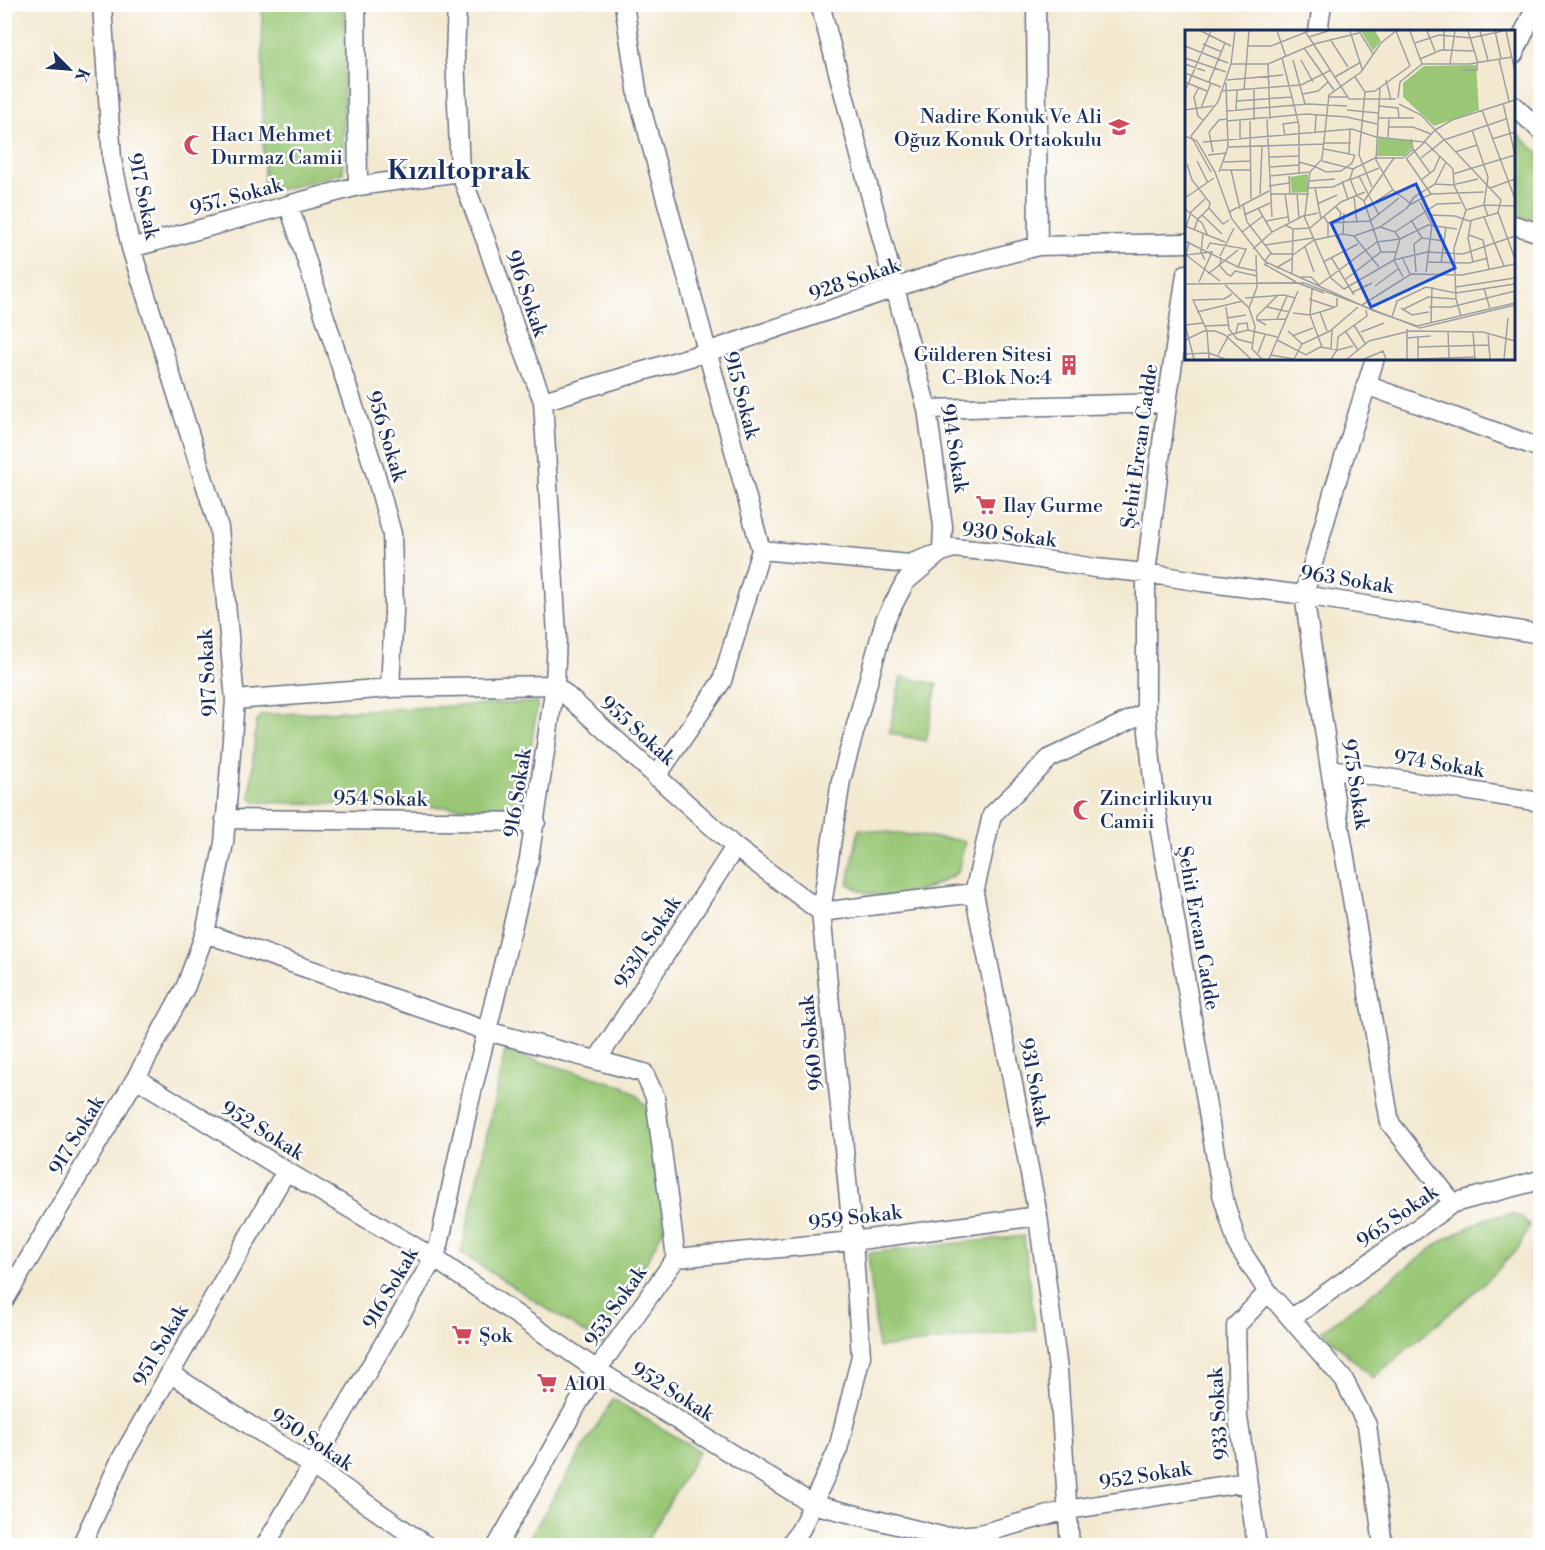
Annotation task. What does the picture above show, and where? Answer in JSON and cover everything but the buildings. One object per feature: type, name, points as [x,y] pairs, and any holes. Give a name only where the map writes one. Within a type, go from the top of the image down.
[{"type":"street","name":"917 Sokak","points":[[4,1301],[136,1078],[186,986],[206,933],[224,843],[235,700],[219,528],[131,248],[112,160],[102,4]]},
{"type":"street","points":[[356,4],[358,186]]},
{"type":"street","name":"916 Sokak","points":[[265,1545],[434,1258],[439,1245],[487,1031],[529,859],[555,685],[557,635],[543,401],[514,328],[486,241],[460,172],[455,56],[457,4]]},
{"type":"street","name":"915 Sokak","points":[[624,4],[638,96],[760,550]]},
{"type":"street","name":"914 Sokak","points":[[820,4],[927,409],[943,526],[942,551]]},
{"type":"street","points":[[1036,4],[1038,246]]},
{"type":"street","points":[[1318,30],[1323,4]]},
{"type":"street","points":[[1515,52],[1537,4]]},
{"type":"street","points":[[1515,107],[1540,130]]},
{"type":"street","name":"957. Sokak","points":[[131,248],[358,186],[460,172]]},
{"type":"street","name":"956 Sokak","points":[[289,206],[375,472],[392,534],[394,611],[390,688]]},
{"type":"street","points":[[1515,225],[1540,233]]},
{"type":"street","name":"928 Sokak","points":[[543,401],[707,352],[950,269],[1038,246],[1185,243]]},
{"type":"street","name":"Şehit Ercan Cadde","points":[[1185,281],[1146,573],[1146,712],[1155,808],[1222,1194],[1238,1246],[1269,1292],[1344,1380],[1367,1425],[1383,1545]]},
{"type":"street","name":"975 Sokak","points":[[1374,360],[1304,595],[1330,769],[1389,1123],[1453,1203]]},
{"type":"street","points":[[1366,385],[1540,448]]},
{"type":"street","points":[[927,409],[1167,403]]},
{"type":"street","name":"930 Sokak","points":[[760,550],[909,564],[953,548],[1146,573]]},
{"type":"street","points":[[656,777],[722,681],[760,550]]},
{"type":"street","name":"960 Sokak","points":[[789,1545],[801,1529],[838,1449],[861,1356],[853,1240],[821,912],[841,780],[885,620],[905,582],[942,551]]},
{"type":"street","name":"963 Sokak","points":[[1146,573],[1304,595],[1540,633]]},
{"type":"street","points":[[235,700],[390,688],[555,685]]},
{"type":"street","name":"955 Sokak","points":[[555,685],[735,847],[821,912]]},
{"type":"street","name":"931 Sokak","points":[[1070,1545],[1058,1370],[1038,1216],[974,893],[992,815],[1050,758],[1146,712]]},
{"type":"street","name":"974 Sokak","points":[[1330,769],[1540,802]]},
{"type":"street","name":"954 Sokak","points":[[225,819],[536,822]]},
{"type":"street","name":"953/1 Sokak","points":[[597,1060],[735,847]]},
{"type":"street","points":[[821,912],[974,893]]},
{"type":"street","points":[[206,933],[487,1031],[644,1073],[655,1097],[676,1258]]},
{"type":"street","name":"952 Sokak","points":[[136,1078],[286,1171],[434,1258],[597,1370],[812,1504],[945,1537],[978,1540],[1067,1510],[1247,1482]]},
{"type":"street","name":"951 Sokak","points":[[81,1545],[121,1459],[286,1171]]},
{"type":"street","name":"965 Sokak","points":[[1292,1318],[1453,1203],[1540,1180]]},
{"type":"street","name":"959 Sokak","points":[[676,1258],[853,1240],[1038,1216]]},
{"type":"street","name":"953 Sokak","points":[[497,1545],[597,1370],[676,1258]]},
{"type":"street","name":"933 Sokak","points":[[1257,1545],[1238,1417],[1236,1326],[1269,1292]]},
{"type":"street","name":"950 Sokak","points":[[170,1373],[312,1465],[427,1545]]},
{"type":"green space","points":[[262,5],[345,5],[343,173],[264,194]]},
{"type":"green space","points":[[1515,132],[1540,154],[1540,223],[1515,215]]},
{"type":"green space","points":[[901,677],[937,684],[926,741],[889,733]]},
{"type":"green space","points":[[538,702],[521,809],[255,802],[250,796],[256,723],[261,715]]},
{"type":"green space","points":[[859,829],[965,841],[958,872],[918,892],[904,895],[876,895],[862,891],[848,884]]},
{"type":"green space","points":[[505,1051],[623,1086],[638,1096],[645,1105],[658,1164],[664,1228],[603,1345],[461,1253]]},
{"type":"green space","points":[[1509,1214],[1522,1217],[1529,1225],[1520,1246],[1485,1283],[1373,1378],[1322,1331],[1442,1241],[1487,1218]]},
{"type":"green space","points":[[1024,1236],[1035,1330],[878,1348],[868,1253]]},
{"type":"green space","points":[[613,1399],[699,1451],[645,1545],[525,1545]]},
{"type":"place","name":"Nadire Konuk Ve Ali Oğuz Konuk Ortaokulu","points":[[1119,127]]},
{"type":"place","name":"Hacı Mehmet Durmaz Camii","points":[[194,145]]},
{"type":"place","name":"Gülderen Sitesi C-Blok No:4","points":[[1069,365]]},
{"type":"place","name":"Ilay Gurme","points":[[986,505]]},
{"type":"place","name":"Zincirlikuyu Camii","points":[[1083,810]]},
{"type":"place","name":"Şok","points":[[462,1335]]},
{"type":"place","name":"A101","points":[[547,1383]]},
{"type":"district","name":"Kızıltoprak","points":[[459,170]]}]
